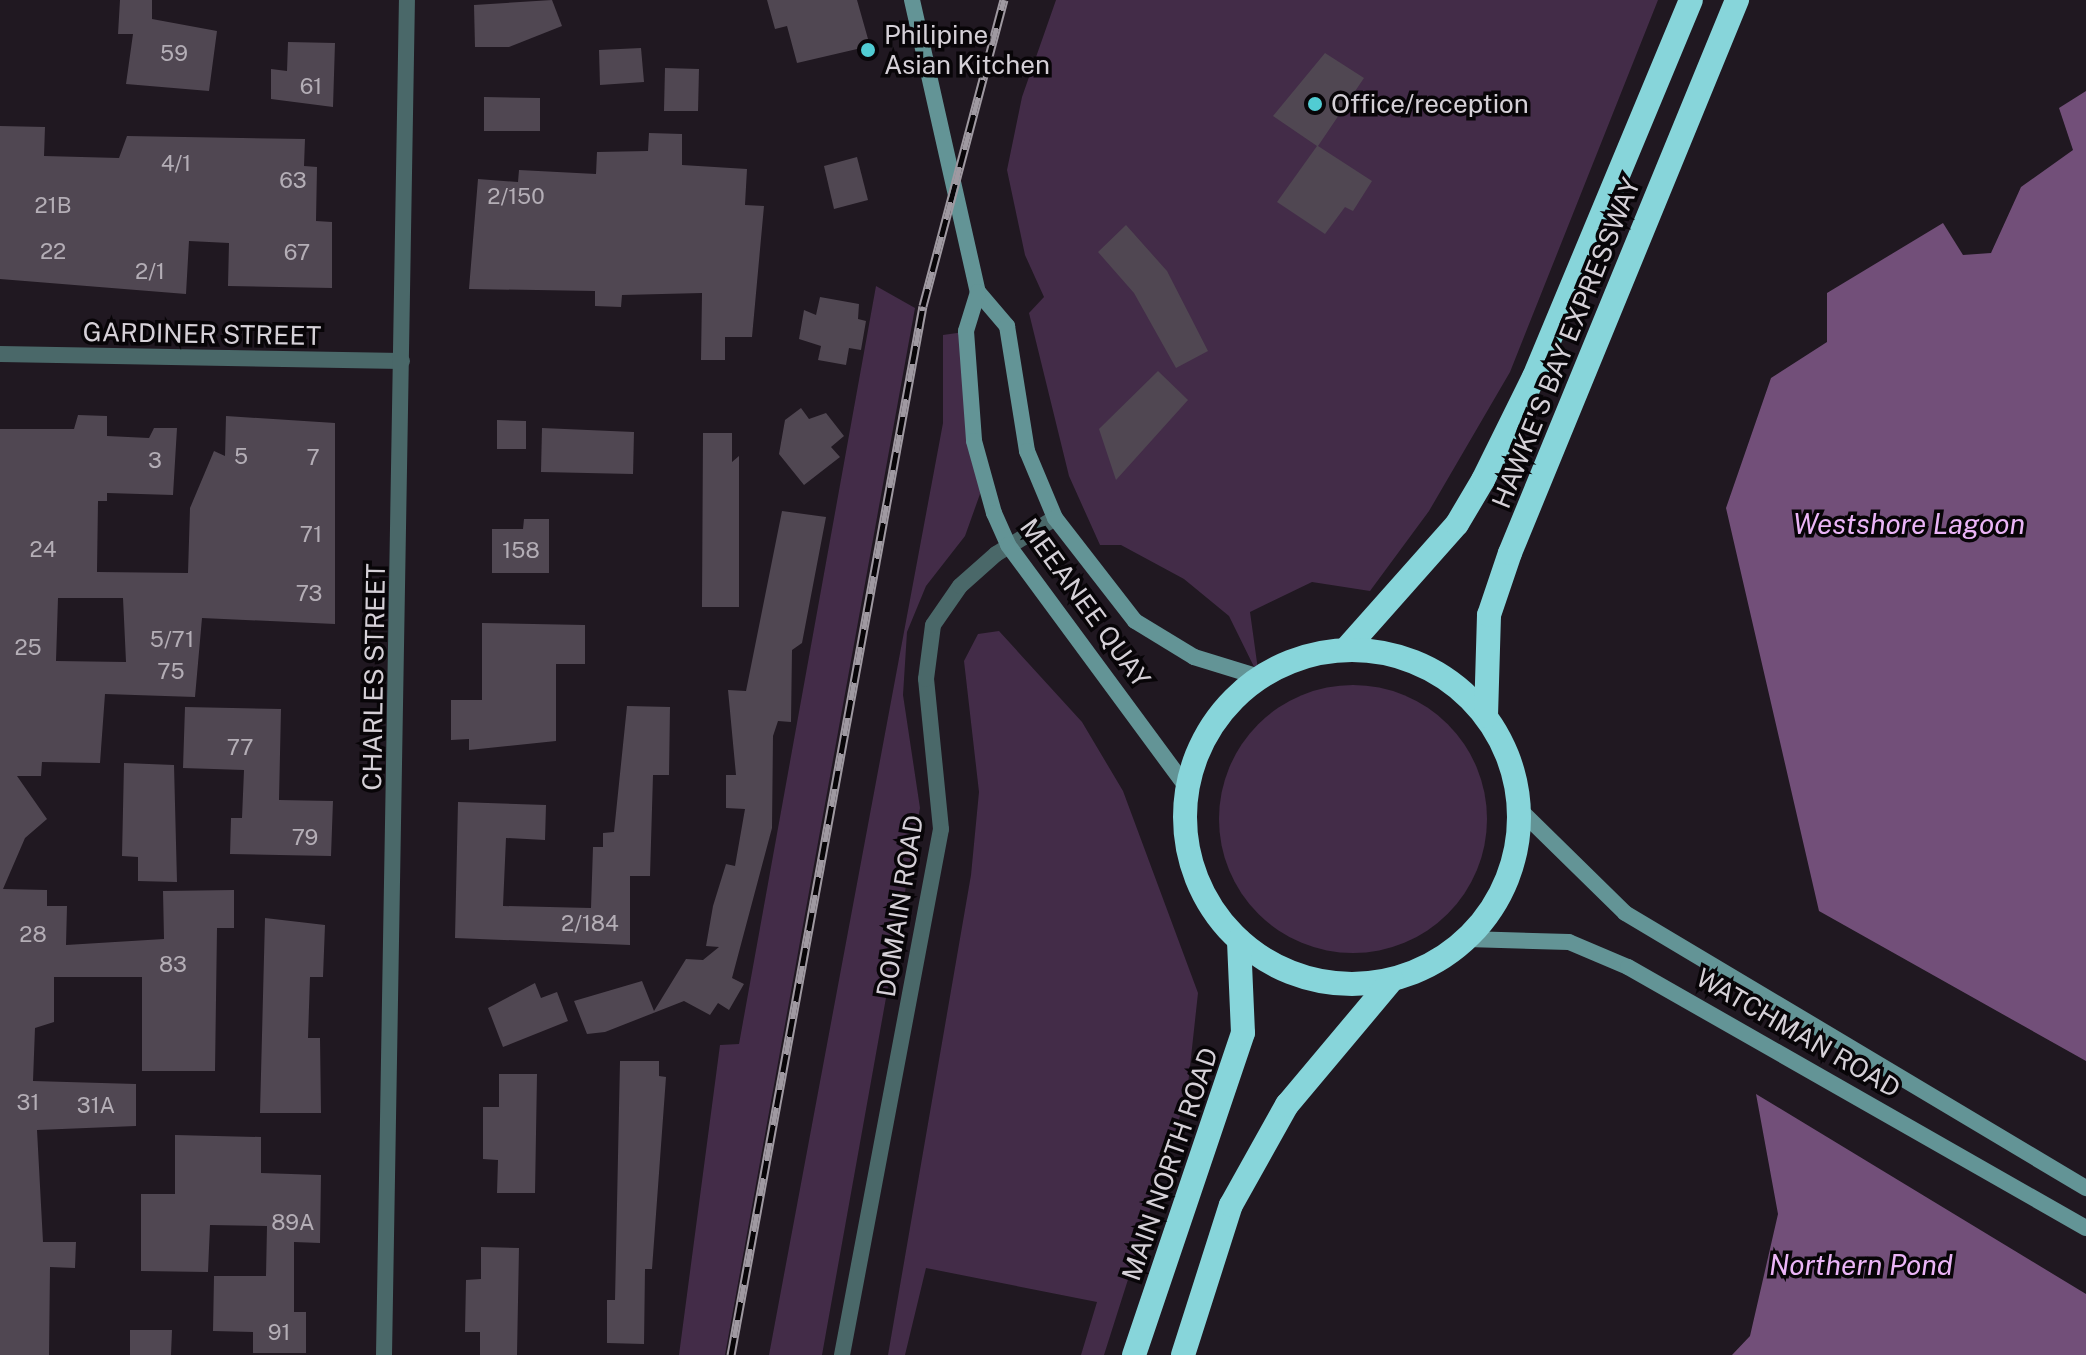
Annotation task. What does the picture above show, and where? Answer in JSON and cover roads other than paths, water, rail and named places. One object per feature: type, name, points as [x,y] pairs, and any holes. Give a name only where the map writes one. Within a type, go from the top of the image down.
[{"type":"highway","name":"HAWKE'S BAY EXPRESSWAY","points":[[1346,649],[1457,524],[1483,480],[1534,377],[1691,0]]},
{"type":"highway","name":"HAWKE'S BAY EXPRESSWAY","points":[[1486,716],[1489,615],[1510,553],[1737,0]]},
{"type":"highway","points":[[1346,649],[1424,666],[1486,716],[1504,744],[1520,810],[1515,858],[1498,902],[1467,939],[1431,966],[1392,980],[1311,980],[1239,940],[1204,897],[1186,844],[1187,788],[1216,720],[1259,677],[1301,657],[1346,649]]},
{"type":"highway","name":"MAIN NORTH ROAD","points":[[1134,1355],[1243,1033],[1239,940]]},
{"type":"highway","points":[[1183,1355],[1231,1205],[1287,1105],[1392,980]]},
{"type":"main road","name":"MEEANEE QUAY","points":[[912,0],[978,292],[1007,326],[1027,451],[1055,518],[1135,621],[1194,657],[1259,677]]},
{"type":"main road","name":"MEEANEE QUAY","points":[[978,292],[966,331],[974,441],[1008,545],[1187,788]]},
{"type":"main road","name":"WATCHMAN ROAD","points":[[1520,810],[1625,913],[2086,1188]]},
{"type":"main road","name":"WATCHMAN ROAD","points":[[1467,939],[1569,942],[1628,967],[2086,1228]]},
{"type":"street","name":"CHARLES STREET","points":[[384,1355],[407,0]]},
{"type":"street","name":"GARDINER STREET","points":[[0,354],[402,361]]},
{"type":"street","name":"DOMAIN ROAD","points":[[842,1355],[941,829],[927,653],[944,605],[1008,545],[1055,518]]},
{"type":"water","name":"Westshore Lagoon","points":[[2086,91],[2086,1061],[1819,911],[1726,508],[1771,378],[1827,342],[1827,293],[1943,223],[1963,255],[1991,253],[2021,187],[2073,150],[2059,108]]},
{"type":"water","name":"Northern Pond","points":[[1756,1094],[2086,1294],[2086,1355],[1732,1355],[1750,1336],[1778,1214]]},
{"type":"railway","points":[[731,1355],[923,306],[1004,0]]},
{"type":"place","name":"Philipine Asian Kitchen","points":[[868,50]]},
{"type":"place","name":"Office/reception","points":[[1315,104]]}]
